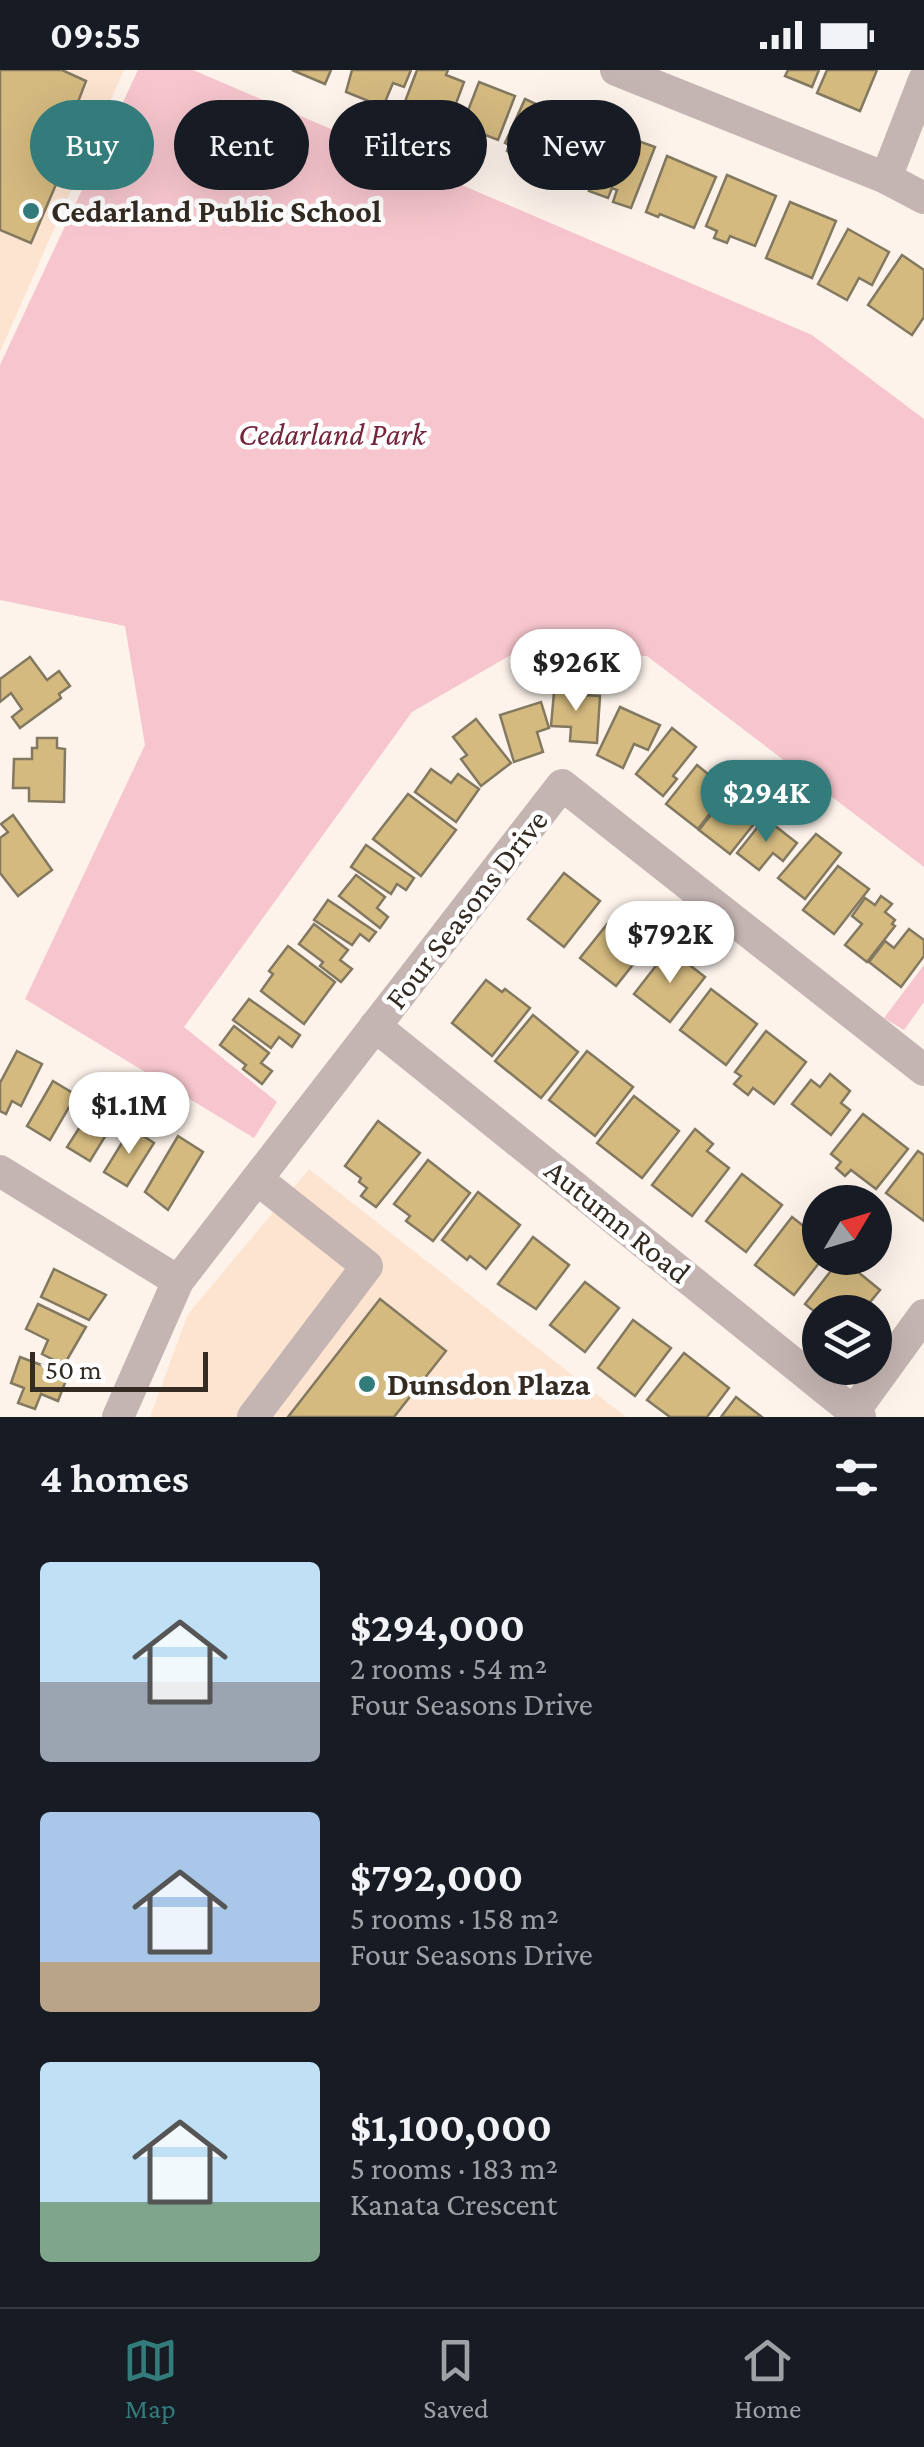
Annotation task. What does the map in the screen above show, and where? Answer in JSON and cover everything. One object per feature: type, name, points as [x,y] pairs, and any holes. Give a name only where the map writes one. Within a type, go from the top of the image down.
[{"type":"street","points":[[616,70],[886,178],[924,198]]},
{"type":"street","points":[[886,178],[924,80]]},
{"type":"street","name":"Four Seasons Drive","points":[[132,1410],[178,1281],[562,785],[924,1070]]},
{"type":"street","name":"Autumn Road","points":[[375,1026],[858,1414]]},
{"type":"street","points":[[0,1171],[178,1281]]},
{"type":"street","points":[[252,1417],[367,1266],[257,1179]]},
{"type":"street","points":[[858,1414],[924,1315]]},
{"type":"shaded area","name":"Cedarland Public School","points":[[0,70],[124,70],[111,100],[30,100],[30,190],[71,190],[0,352]]},
{"type":"shaded area","points":[[309,1169],[626,1417],[150,1417],[188,1314]]},
{"type":"green space","name":"Cedarland Park","points":[[138,70],[193,70],[263,100],[174,100],[174,190],[309,190],[309,120],[329,128],[329,190],[473,190],[812,335],[924,419],[924,867],[647,656],[511,655],[412,712],[184,1027],[277,1102],[254,1138],[25,999],[145,745],[125,626],[0,600],[0,365],[82,190],[154,190],[154,100],[124,100]]},
{"type":"green space","points":[[924,965],[924,1002],[904,1030],[884,1018]]},
{"type":"building","points":[[0,70],[62,70],[86,81],[79,100],[30,100],[30,190],[54,190],[31,243],[0,230]]},
{"type":"building","points":[[292,70],[331,70],[325,84]]},
{"type":"building","points":[[352,70],[411,70],[404,87],[393,83],[386,100],[366,100],[346,92]]},
{"type":"building","points":[[417,70],[448,70],[446,75],[464,82],[457,100],[406,100]]},
{"type":"building","points":[[788,70],[819,70],[812,87],[785,76]]},
{"type":"building","points":[[827,70],[877,70],[860,111],[817,93]]},
{"type":"building","points":[[479,82],[515,96],[507,100],[507,117],[498,140],[487,136],[487,100],[472,100]]},
{"type":"building","points":[[641,142],[655,147],[641,183]]},
{"type":"building","points":[[667,156],[716,177],[694,228],[646,212]]},
{"type":"building","points":[[727,175],[776,196],[755,246],[730,236],[727,243],[714,238],[717,231],[706,226]]},
{"type":"building","points":[[589,190],[611,190],[608,198]]},
{"type":"building","points":[[617,190],[638,190],[631,208],[613,202]]},
{"type":"building","points":[[790,202],[836,221],[812,278],[766,258]]},
{"type":"building","points":[[848,229],[889,252],[872,285],[859,278],[847,300],[818,284]]},
{"type":"building","points":[[902,255],[924,270],[924,317],[912,335],[868,305]]},
{"type":"building","points":[[30,657],[47,680],[59,671],[70,686],[59,694],[61,698],[20,728],[12,717],[22,709],[11,693],[0,702],[0,679]]},
{"type":"building","points":[[555,681],[568,682],[568,694],[600,696],[597,743],[570,741],[571,727],[551,726]]},
{"type":"building","points":[[541,702],[549,728],[537,732],[543,752],[514,762],[500,715]]},
{"type":"building","points":[[620,707],[660,725],[648,750],[634,744],[623,768],[597,755]]},
{"type":"building","points":[[476,719],[511,763],[481,786],[461,759],[467,755],[453,737]]},
{"type":"building","points":[[672,728],[696,747],[663,796],[636,774]]},
{"type":"building","points":[[37,738],[57,738],[57,748],[65,749],[64,802],[29,801],[29,788],[13,788],[14,759],[32,759]]},
{"type":"building","points":[[697,765],[719,783],[705,801],[714,808],[698,829],[666,804]]},
{"type":"building","points":[[431,769],[451,783],[458,774],[479,789],[456,822],[415,792]]},
{"type":"building","points":[[730,791],[761,815],[730,854],[699,830]]},
{"type":"building","points":[[408,794],[456,830],[421,876],[373,839]]},
{"type":"building","points":[[13,815],[52,870],[18,896],[0,873],[0,838],[8,832],[1,824]]},
{"type":"building","points":[[765,818],[797,843],[783,861],[773,853],[759,870],[737,853]]},
{"type":"building","points":[[816,834],[841,853],[805,899],[778,878]]},
{"type":"building","points":[[366,845],[414,878],[406,890],[397,884],[391,894],[351,867]]},
{"type":"building","points":[[838,866],[869,889],[834,934],[803,910]]},
{"type":"building","points":[[564,873],[600,901],[564,947],[528,919]]},
{"type":"building","points":[[356,875],[385,897],[377,908],[388,917],[380,928],[339,896]]},
{"type":"building","points":[[881,896],[892,904],[885,912],[895,920],[895,926],[867,962],[845,945],[862,924],[852,916],[865,898],[875,905]]},
{"type":"building","points":[[328,900],[376,932],[369,941],[360,934],[352,945],[314,920]]},
{"type":"building","points":[[616,913],[651,942],[616,986],[580,958]]},
{"type":"building","points":[[314,924],[348,950],[340,960],[352,969],[341,982],[299,944]]},
{"type":"building","points":[[909,929],[924,940],[924,956],[901,987],[869,962],[885,941],[894,948]]},
{"type":"building","points":[[288,946],[335,982],[304,1024],[261,991],[273,974],[269,971]]},
{"type":"building","points":[[669,949],[705,977],[670,1022],[634,994]]},
{"type":"building","points":[[486,980],[530,1008],[492,1056],[452,1023]]},
{"type":"building","points":[[711,989],[757,1024],[726,1065],[680,1030]]},
{"type":"building","points":[[249,999],[300,1035],[292,1047],[279,1037],[271,1048],[233,1020]]},
{"type":"building","points":[[533,1015],[578,1052],[541,1098],[495,1061]]},
{"type":"building","points":[[234,1026],[269,1053],[261,1063],[272,1071],[262,1084],[243,1069],[246,1065],[220,1045]]},
{"type":"building","points":[[766,1031],[806,1062],[774,1104],[753,1088],[748,1095],[734,1084],[741,1076],[735,1072]]},
{"type":"building","points":[[17,1051],[42,1064],[21,1106],[12,1101],[6,1114],[0,1111],[0,1083]]},
{"type":"building","points":[[587,1051],[633,1087],[595,1136],[549,1100]]},
{"type":"building","points":[[830,1074],[850,1091],[841,1103],[850,1110],[831,1135],[792,1104],[811,1080],[820,1087]]},
{"type":"building","points":[[53,1081],[76,1095],[50,1140],[27,1126]]},
{"type":"building","points":[[634,1096],[679,1131],[642,1178],[597,1143]]},
{"type":"building","points":[[95,1103],[117,1117],[90,1161],[67,1147]]},
{"type":"building","points":[[863,1114],[908,1149],[879,1185],[871,1185],[851,1170],[845,1176],[836,1168],[841,1162],[831,1154]]},
{"type":"building","points":[[378,1121],[420,1153],[376,1207],[361,1196],[367,1188],[359,1182],[361,1178],[345,1166]]},
{"type":"building","points":[[131,1128],[154,1143],[127,1186],[104,1172]]},
{"type":"building","points":[[695,1129],[713,1144],[707,1151],[729,1168],[692,1216],[652,1185]]},
{"type":"building","points":[[178,1136],[203,1152],[168,1210],[145,1192]]},
{"type":"building","points":[[918,1151],[924,1155],[924,1221],[892,1197],[892,1185]]},
{"type":"building","points":[[428,1160],[470,1193],[433,1241],[406,1221],[410,1216],[394,1204]]},
{"type":"building","points":[[742,1174],[782,1205],[746,1252],[706,1221]]},
{"type":"building","points":[[478,1192],[520,1225],[486,1269],[442,1240]]},
{"type":"building","points":[[792,1217],[802,1225],[802,1275],[810,1275],[794,1295],[755,1265]]},
{"type":"building","points":[[533,1237],[569,1265],[536,1309],[498,1284]]},
{"type":"building","points":[[54,1269],[106,1295],[89,1320],[41,1297]]},
{"type":"building","points":[[828,1275],[862,1275],[880,1290],[876,1295],[812,1295]]},
{"type":"building","points":[[585,1282],[619,1308],[585,1352],[550,1325]]},
{"type":"building","name":"Dunsdon Plaza","points":[[380,1299],[446,1351],[394,1417],[288,1417]]},
{"type":"building","points":[[38,1304],[86,1327],[64,1365],[42,1354],[48,1340],[26,1329]]},
{"type":"building","points":[[633,1320],[671,1348],[635,1396],[598,1368]]},
{"type":"building","points":[[684,1353],[729,1388],[707,1417],[670,1417],[647,1400]]},
{"type":"building","points":[[20,1357],[68,1375],[58,1401],[41,1394],[35,1409],[18,1403],[24,1388],[11,1383]]},
{"type":"building","points":[[736,1397],[762,1417],[721,1417]]},
{"type":"place","name":"Cedarland Public School","points":[[31,211]]},
{"type":"place","name":"Dunsdon Plaza","points":[[367,1384]]}]
